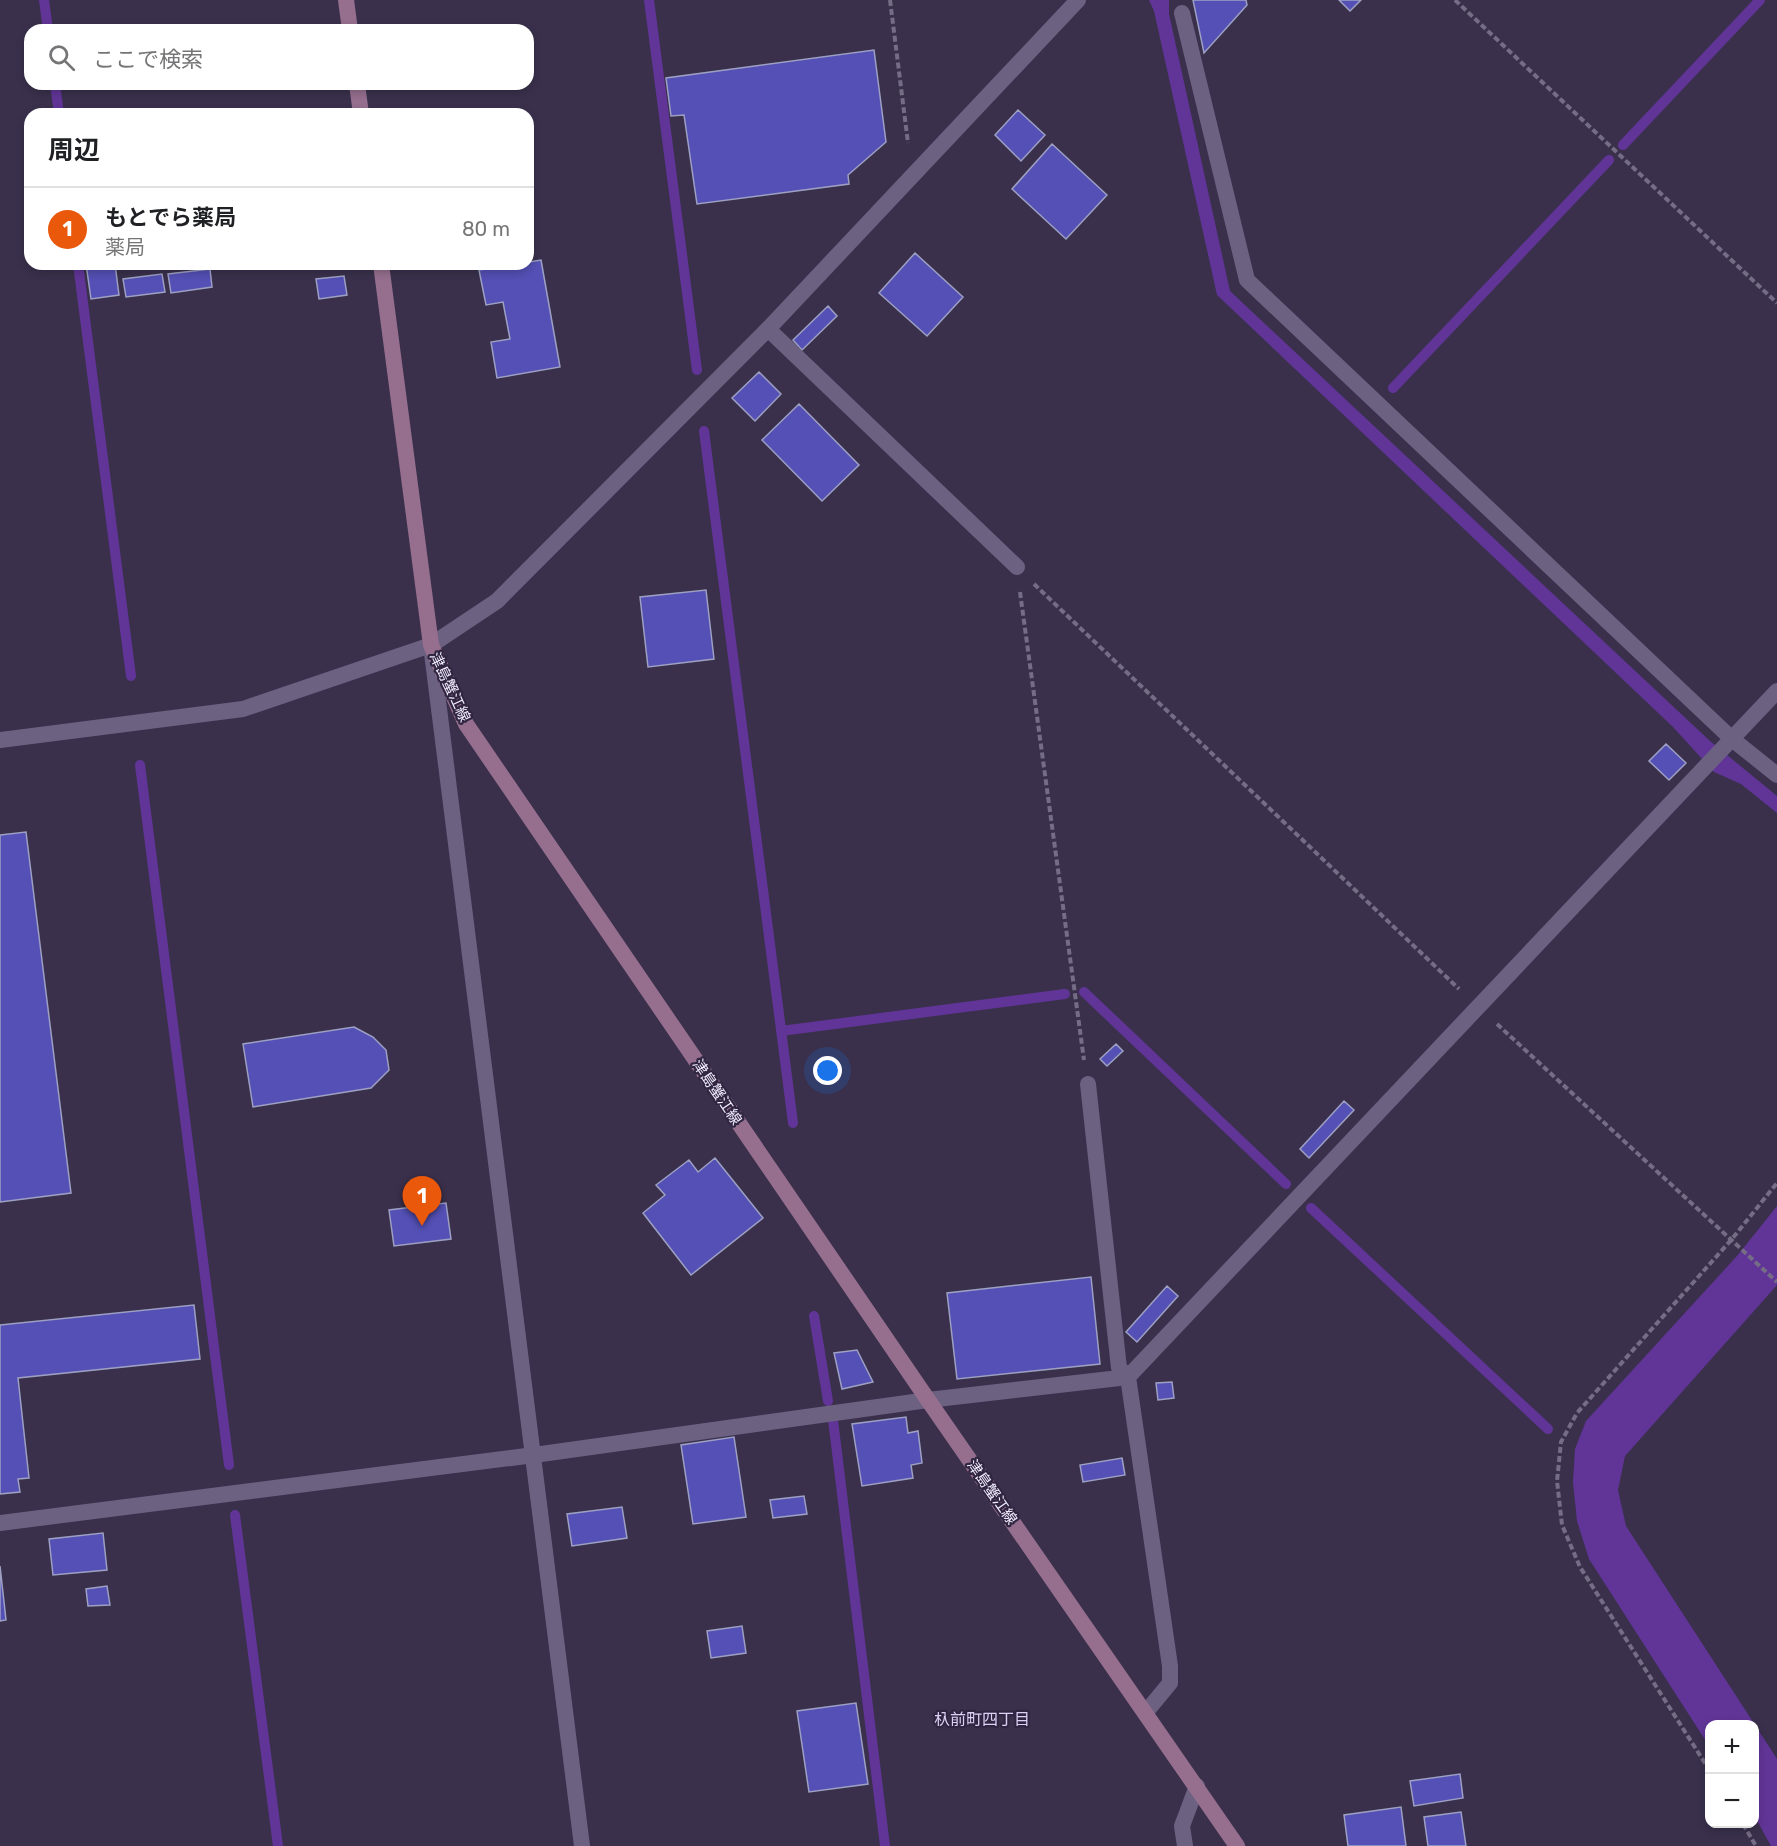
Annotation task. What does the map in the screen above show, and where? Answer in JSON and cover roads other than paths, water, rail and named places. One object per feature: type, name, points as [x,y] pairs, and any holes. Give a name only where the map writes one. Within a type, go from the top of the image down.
[{"type":"main road","points":[[346,0],[349,24]]},
{"type":"main road","points":[[358,90],[360,108]]},
{"type":"main road","name":"津島蟹江線","points":[[382,270],[431,645],[466,723],[928,1400],[1237,1846]]},
{"type":"street","points":[[0,740],[243,709],[431,645],[497,601],[768,329],[1078,0]]},
{"type":"street","points":[[1182,13],[1247,280],[1729,742],[1777,775]]},
{"type":"street","points":[[768,329],[1017,567]]},
{"type":"street","points":[[431,645],[582,1846]]},
{"type":"street","points":[[0,1523],[534,1455],[928,1400],[1128,1377],[1777,691]]},
{"type":"street","points":[[1088,1084],[1119,1368],[1128,1377],[1170,1666],[1170,1683],[1146,1712]]},
{"type":"street","points":[[1185,1846],[1182,1826],[1197,1786]]},
{"type":"waterway","points":[[44,0],[47,24]]},
{"type":"waterway","points":[[649,0],[697,370]]},
{"type":"waterway","points":[[1623,145],[1760,0]]},
{"type":"waterway","points":[[56,90],[58,108]]},
{"type":"waterway","points":[[1393,388],[1609,160]]},
{"type":"waterway","points":[[79,270],[131,676]]},
{"type":"waterway","points":[[704,431],[793,1123]]},
{"type":"waterway","points":[[140,765],[229,1465]]},
{"type":"waterway","points":[[1084,992],[1286,1184]]},
{"type":"waterway","points":[[781,1031],[1065,994]]},
{"type":"waterway","points":[[1311,1208],[1548,1429]]},
{"type":"waterway","points":[[814,1316],[828,1401]]},
{"type":"waterway","points":[[833,1420],[885,1846]]},
{"type":"waterway","points":[[235,1515],[278,1846]]},
{"type":"place","name":"もとでら薬局","points":[[422,1226]]},
{"type":"district","name":"杁前町四丁目","points":[[982,1719]]}]
